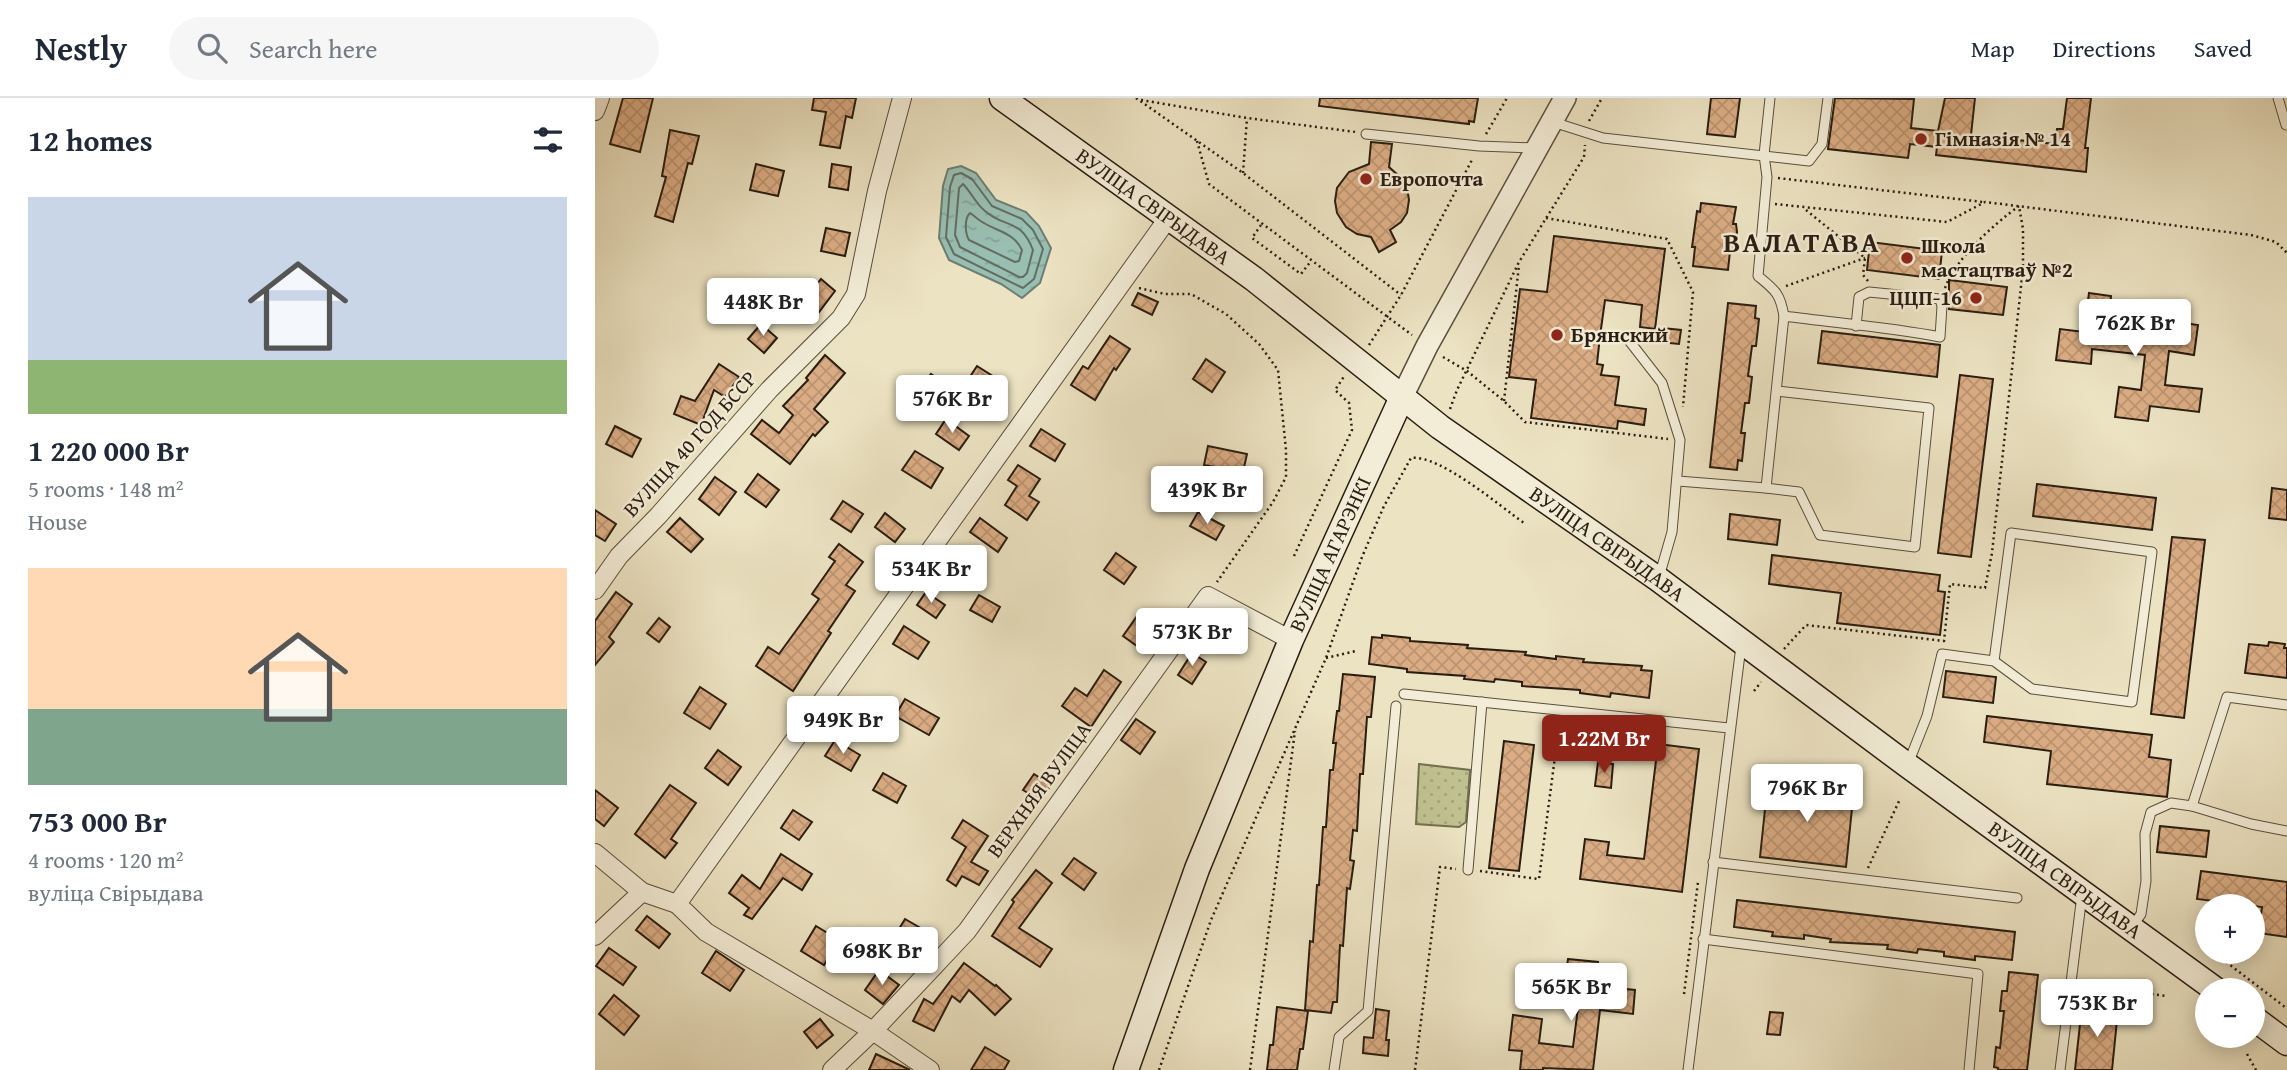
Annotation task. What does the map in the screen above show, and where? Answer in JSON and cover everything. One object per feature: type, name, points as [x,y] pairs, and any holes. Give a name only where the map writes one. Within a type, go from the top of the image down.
[{"type":"main road","name":"ВУЛІЦА СВІРЫДАВА","points":[[1002,98],[1254,279],[1355,361],[1472,450],[1658,579],[2132,929],[2211,978]]},
{"type":"main road","name":"ВУЛІЦА АГАРЭНКІ","points":[[1126,1070],[1197,869],[1291,640],[1402,397]]},
{"type":"main road","points":[[2265,1027],[2287,1043]]},
{"type":"street","points":[[595,111],[600,98]]},
{"type":"street","name":"ВУЛІЦА 40 ГОД БССР","points":[[595,590],[619,556],[658,516],[769,390],[841,318],[856,294],[877,191],[902,98]]},
{"type":"street","name":"ВУЛІЦА АГАРЭНКІ","points":[[1402,397],[1427,346],[1552,122],[1561,99]]},
{"type":"street","points":[[677,904],[1169,217]]},
{"type":"street","points":[[1208,596],[1291,640]]},
{"type":"street","name":"ВЕРХНЯЯ ВУЛІЦА","points":[[832,1070],[873,1031],[967,931],[1208,596]]},
{"type":"street","points":[[595,853],[642,892],[677,904],[706,932],[873,1031],[930,1070]]},
{"type":"street","points":[[595,936],[642,892]]},
{"type":"lane","points":[[1766,488],[1783,316],[1781,298],[1758,276],[1767,177],[1765,155],[1770,98]]},
{"type":"lane","points":[[1552,122],[1603,138],[1809,161],[1822,144],[1828,98]]},
{"type":"lane","points":[[2278,98],[2287,125]]},
{"type":"lane","points":[[1366,134],[1479,146],[1537,148]]},
{"type":"lane","points":[[1783,316],[1856,326],[1940,337],[1942,306],[1940,299],[1869,292],[1859,298],[1856,326]]},
{"type":"lane","points":[[1608,337],[1627,338],[1662,383],[1680,440],[1672,532],[1658,579]]},
{"type":"lane","points":[[1678,481],[1799,492],[1820,535],[1915,547],[1929,408],[1777,391]]},
{"type":"lane","points":[[1907,765],[1927,716],[1942,654],[1994,661],[2032,690],[2132,702],[2151,552],[2011,533],[1994,661]]},
{"type":"lane","points":[[1688,1070],[1742,641]]},
{"type":"lane","points":[[1404,694],[1729,728]]},
{"type":"lane","points":[[2192,806],[2227,697],[2287,705]]},
{"type":"lane","points":[[1468,870],[1482,702]]},
{"type":"lane","points":[[1334,1070],[1339,1037],[1368,1012],[1396,706]]},
{"type":"lane","points":[[2132,929],[2141,914],[2146,881],[2145,834],[2151,812],[2171,803],[2287,831]]},
{"type":"lane","points":[[1713,862],[2017,898]]},
{"type":"lane","points":[[2060,1070],[2082,893]]},
{"type":"lane","points":[[1703,939],[1978,974],[1969,1070]]},
{"type":"path","points":[[1294,556],[1352,430],[1349,402],[1335,390],[1401,295],[1507,98]]},
{"type":"path","points":[[1450,409],[1519,262],[1584,157],[1590,118],[1602,98]]},
{"type":"path","points":[[1137,99],[1243,173],[1401,295]]},
{"type":"path","points":[[1137,99],[1247,118],[1366,134]]},
{"type":"path","points":[[1243,173],[1247,118]]},
{"type":"path","points":[[1198,141],[1209,184],[1387,318],[1467,371],[1525,422],[1680,440],[1693,292],[1667,239],[1546,218]]},
{"type":"path","points":[[1767,177],[2252,235],[2276,242],[2287,253]]},
{"type":"path","points":[[1765,202],[1947,222],[1985,202]]},
{"type":"path","points":[[1944,292],[1950,275],[1996,223],[2019,206]]},
{"type":"path","points":[[1781,652],[1806,625],[1944,641],[1950,584],[1985,588],[1992,553],[2023,268],[2023,229],[2019,206]]},
{"type":"path","points":[[1804,208],[1865,258]]},
{"type":"path","points":[[1262,224],[1252,238],[1301,274],[1311,261]]},
{"type":"path","points":[[1775,290],[1865,258]]},
{"type":"path","points":[[1865,258],[1863,275],[1868,282]]},
{"type":"path","points":[[1504,401],[1519,262]]},
{"type":"path","points":[[1123,283],[1164,294],[1191,294],[1226,314],[1241,327],[1259,344],[1278,370],[1286,477],[1273,502],[1208,596]]},
{"type":"path","points":[[1159,1070],[1211,920],[1326,658],[1362,557],[1384,506],[1411,457],[1420,456],[1449,469],[1524,523]]},
{"type":"path","points":[[1326,658],[1356,652]]},
{"type":"path","points":[[1755,691],[1761,682]]},
{"type":"path","points":[[1415,1070],[1440,867],[1539,879],[1559,726],[1571,724]]},
{"type":"path","points":[[1250,1070],[1295,728]]},
{"type":"path","points":[[1866,872],[1900,799]]},
{"type":"path","points":[[2229,964],[2285,1007]]},
{"type":"path","points":[[2239,978],[2243,975]]},
{"type":"path","points":[[2097,987],[2166,996]]},
{"type":"path","points":[[2247,1054],[2256,1070]]},
{"type":"green space","points":[[1419,764],[1470,770],[1466,822],[1459,827],[1416,824]]},
{"type":"water","points":[[961,166],[976,173],[996,200],[1026,212],[1039,226],[1051,248],[1040,283],[1022,298],[1001,284],[949,260],[939,238],[943,186],[948,169]]},
{"type":"building","points":[[623,98],[653,98],[640,152],[610,144]]},
{"type":"building","points":[[814,98],[856,98],[852,118],[846,116],[840,148],[820,145],[826,112],[812,110]]},
{"type":"building","points":[[1320,98],[1478,98],[1474,122],[1469,121],[1469,124],[1319,106]]},
{"type":"building","points":[[1711,98],[1740,98],[1735,137],[1707,134]]},
{"type":"building","name":"Гімназія № 14","points":[[1835,98],[1914,99],[1911,128],[1938,131],[1945,98],[1975,98],[1971,135],[2055,144],[2057,129],[2063,129],[2067,98],[2091,98],[2085,148],[2088,148],[2086,172],[1936,155],[1937,147],[1910,144],[1908,158],[1828,149]]},
{"type":"building","points":[[670,130],[699,136],[692,164],[688,163],[673,222],[655,216],[666,177],[662,176]]},
{"type":"building","points":[[1371,142],[1392,144],[1389,167],[1407,187],[1409,200],[1407,213],[1401,222],[1390,230],[1396,242],[1379,252],[1371,237],[1357,234],[1346,227],[1337,213],[1335,201],[1337,188],[1349,172],[1369,164]]},
{"type":"building","points":[[756,164],[784,171],[778,196],[750,190]]},
{"type":"building","points":[[832,164],[851,167],[848,190],[829,187]]},
{"type":"building","points":[[1701,203],[1736,207],[1733,224],[1736,224],[1737,232],[1733,252],[1730,251],[1728,270],[1693,266],[1695,247],[1692,247],[1697,211],[1700,212]]},
{"type":"building","points":[[826,228],[850,233],[845,256],[821,251]]},
{"type":"building","name":"Брянский","points":[[1554,236],[1665,249],[1655,329],[1640,327],[1642,305],[1605,300],[1600,336],[1597,364],[1603,365],[1601,375],[1619,377],[1615,405],[1646,409],[1644,425],[1618,421],[1617,429],[1531,418],[1536,380],[1509,377],[1520,289],[1547,292]]},
{"type":"building","points":[[1870,242],[1942,251],[1939,279],[1867,270]]},
{"type":"building","points":[[821,279],[835,291],[819,312],[804,301]]},
{"type":"building","name":"ЦЦП-16","points":[[1949,280],[2007,287],[2003,315],[1949,309]]},
{"type":"building","points":[[1138,293],[1158,302],[1152,315],[1132,305]]},
{"type":"building","points":[[2089,293],[2111,296],[2108,329],[2161,336],[2163,320],[2198,325],[2194,355],[2169,351],[2165,385],[2202,389],[2199,412],[2150,406],[2148,421],[2115,417],[2119,387],[2141,390],[2145,355],[2092,349],[2091,364],[2056,360],[2060,329],[2084,332]]},
{"type":"building","points":[[1728,303],[1756,306],[1755,318],[1759,319],[1756,346],[1752,346],[1748,376],[1752,377],[1749,403],[1745,403],[1741,433],[1745,433],[1742,461],[1738,460],[1737,470],[1710,467]]},
{"type":"building","points":[[761,324],[777,338],[764,353],[748,339]]},
{"type":"building","points":[[1662,328],[1681,330],[1679,344],[1660,342]]},
{"type":"building","points":[[1822,331],[1940,345],[1937,377],[1818,363]]},
{"type":"building","points":[[1110,336],[1130,349],[1116,370],[1114,368],[1095,400],[1071,385],[1083,366],[1088,369]]},
{"type":"building","points":[[825,355],[845,373],[814,409],[828,422],[815,436],[813,434],[790,464],[751,434],[762,420],[779,433],[793,415],[783,406],[808,380],[806,378]]},
{"type":"building","points":[[1206,359],[1225,372],[1212,392],[1193,379]]},
{"type":"building","points":[[719,364],[739,377],[725,397],[714,390],[701,425],[674,414],[681,396],[695,401]]},
{"type":"building","points":[[977,366],[999,380],[984,403],[962,389]]},
{"type":"building","points":[[931,374],[947,385],[935,402],[919,391]]},
{"type":"building","points":[[1960,375],[1993,379],[1971,557],[1938,553]]},
{"type":"building","points":[[946,419],[969,436],[959,450],[936,434]]},
{"type":"building","points":[[615,426],[641,439],[632,457],[606,444]]},
{"type":"building","points":[[1041,429],[1065,444],[1055,461],[1030,446]]},
{"type":"building","points":[[1208,446],[1247,454],[1243,472],[1204,465]]},
{"type":"building","points":[[915,451],[943,468],[931,488],[902,470]]},
{"type":"building","points":[[1018,465],[1040,479],[1029,496],[1039,502],[1027,520],[1005,505],[1017,486],[1008,480]]},
{"type":"building","points":[[758,474],[779,490],[766,507],[745,492]]},
{"type":"building","points":[[715,477],[736,492],[719,515],[699,499]]},
{"type":"building","points":[[2037,484],[2156,498],[2152,530],[2033,516]]},
{"type":"building","points":[[2272,488],[2287,490],[2287,520],[2269,518]]},
{"type":"building","points":[[843,501],[863,514],[851,532],[831,519]]},
{"type":"building","points":[[595,510],[616,524],[605,541],[595,535]]},
{"type":"building","points":[[1198,512],[1224,526],[1216,540],[1190,526]]},
{"type":"building","points":[[885,513],[905,529],[895,542],[875,527]]},
{"type":"building","points":[[1730,514],[1780,520],[1777,545],[1728,539]]},
{"type":"building","points":[[680,518],[703,539],[691,552],[667,532]]},
{"type":"building","points":[[980,518],[1007,538],[998,552],[970,532]]},
{"type":"building","points":[[2172,537],[2205,540],[2184,718],[2151,714]]},
{"type":"building","points":[[839,544],[863,562],[846,585],[855,591],[793,691],[756,666],[768,647],[779,654],[819,599],[812,594],[835,561],[829,557]]},
{"type":"building","points":[[1116,553],[1136,567],[1124,584],[1104,570]]},
{"type":"building","points":[[1772,555],[1940,575],[1938,591],[1945,592],[1940,635],[1837,623],[1841,593],[1769,584]]},
{"type":"building","points":[[616,592],[632,604],[609,637],[614,642],[595,665],[595,621]]},
{"type":"building","points":[[926,592],[945,605],[936,618],[917,605]]},
{"type":"building","points":[[979,595],[1000,607],[992,622],[970,610]]},
{"type":"building","points":[[1140,612],[1160,626],[1148,643],[1142,639],[1137,646],[1123,636]]},
{"type":"building","points":[[659,618],[670,627],[659,642],[647,633]]},
{"type":"building","points":[[904,626],[929,642],[918,659],[893,644]]},
{"type":"building","points":[[1382,635],[1410,638],[1410,641],[1468,645],[1467,648],[1526,652],[1525,655],[1556,659],[1556,656],[1584,659],[1583,662],[1642,666],[1641,670],[1652,671],[1649,698],[1611,693],[1610,697],[1580,693],[1580,690],[1522,686],[1522,682],[1464,679],[1465,676],[1407,672],[1407,669],[1369,664],[1372,637],[1382,638]]},
{"type":"building","points":[[2269,642],[2285,644],[2284,648],[2287,648],[2287,678],[2245,673],[2249,644],[2268,646]]},
{"type":"building","points":[[1192,653],[1206,662],[1192,684],[1178,675]]},
{"type":"building","points":[[1104,670],[1121,682],[1091,727],[1062,706],[1075,688],[1087,696]]},
{"type":"building","points":[[1946,671],[1996,677],[1993,703],[1943,697]]},
{"type":"building","points":[[1343,674],[1375,677],[1371,717],[1367,717],[1363,774],[1360,774],[1357,831],[1353,830],[1350,860],[1354,861],[1350,889],[1347,888],[1343,946],[1340,945],[1337,1002],[1333,1002],[1331,1013],[1305,1010],[1310,941],[1313,942],[1323,827],[1326,827],[1330,770],[1333,770],[1336,743],[1333,743]]},
{"type":"building","points":[[700,687],[726,704],[710,729],[684,713]]},
{"type":"building","points":[[905,699],[939,718],[929,735],[895,716]]},
{"type":"building","points":[[1987,716],[2152,735],[2149,757],[2171,760],[2167,797],[2047,784],[2051,751],[1984,742]]},
{"type":"building","points":[[1136,719],[1155,732],[1140,754],[1121,740]]},
{"type":"building","points":[[835,740],[860,755],[851,771],[825,756]]},
{"type":"building","points":[[1504,741],[1534,745],[1519,871],[1489,868]]},
{"type":"building","points":[[1658,744],[1699,749],[1682,892],[1580,879],[1585,839],[1609,842],[1607,855],[1644,859]]},
{"type":"building","points":[[718,750],[741,767],[728,785],[705,768]]},
{"type":"building","points":[[1598,762],[1613,764],[1611,788],[1595,786]]},
{"type":"building","points":[[883,773],[906,786],[897,803],[873,790]]},
{"type":"building","points":[[1034,774],[1051,785],[1041,801],[1023,790]]},
{"type":"building","points":[[1768,781],[1854,789],[1846,867],[1760,857]]},
{"type":"building","points":[[670,785],[696,803],[671,839],[677,843],[665,858],[635,834]]},
{"type":"building","points":[[595,790],[618,808],[604,826],[595,819]]},
{"type":"building","points":[[793,810],[812,822],[799,840],[781,828]]},
{"type":"building","points":[[963,820],[988,836],[971,862],[988,871],[979,885],[962,876],[956,886],[947,880],[966,847],[952,838]]},
{"type":"building","points":[[2160,826],[2209,831],[2206,857],[2157,852]]},
{"type":"building","points":[[781,854],[812,874],[802,890],[783,878],[752,919],[744,915],[749,908],[729,893],[742,875],[760,889]]},
{"type":"building","points":[[1074,858],[1096,873],[1084,890],[1062,874]]},
{"type":"building","points":[[1036,870],[1052,883],[1019,928],[1052,949],[1040,967],[992,936],[1014,902],[1012,900]]},
{"type":"building","points":[[2201,871],[2287,882],[2287,937],[2265,934],[2265,894],[2198,894]]},
{"type":"building","points":[[1737,900],[2015,932],[2012,960],[1975,956],[1975,960],[1944,956],[1944,952],[1918,949],[1917,953],[1887,949],[1888,945],[1830,942],[1831,939],[1804,935],[1804,939],[1772,936],[1773,932],[1734,927]]},
{"type":"building","points":[[647,916],[670,934],[659,948],[636,930]]},
{"type":"building","points":[[905,919],[931,934],[919,954],[893,939]]},
{"type":"building","points":[[816,926],[839,940],[824,965],[801,951]]},
{"type":"building","points":[[609,948],[636,967],[623,985],[596,966]]},
{"type":"building","points":[[716,951],[744,970],[730,991],[702,973]]},
{"type":"building","points":[[1568,959],[1598,962],[1596,986],[1635,990],[1633,1014],[1600,1010],[1593,1070],[1520,1070],[1522,1051],[1509,1050],[1513,1015],[1542,1019],[1539,1043],[1573,1047],[1580,992],[1564,990]]},
{"type":"building","points":[[964,963],[1011,999],[995,1015],[969,990],[960,1002],[952,996],[934,1031],[913,1021],[924,999],[933,1004]]},
{"type":"building","points":[[879,970],[899,985],[883,1004],[865,990]]},
{"type":"building","points":[[2009,972],[2038,975],[2027,1070],[1998,1070],[1994,1067],[1996,1047],[2000,1048],[2004,1011],[2000,1011],[2002,991],[2007,991]]},
{"type":"building","points":[[614,995],[639,1016],[624,1035],[599,1014]]},
{"type":"building","points":[[2082,1006],[2118,1010],[2112,1070],[2075,1070]]},
{"type":"building","points":[[1277,1007],[1308,1011],[1297,1070],[1267,1070]]},
{"type":"building","points":[[1376,1009],[1389,1011],[1386,1040],[1389,1040],[1388,1056],[1363,1053],[1364,1037],[1373,1038]]},
{"type":"building","points":[[1770,1012],[1783,1013],[1780,1035],[1767,1034]]},
{"type":"building","points":[[820,1019],[833,1035],[817,1048],[804,1032]]},
{"type":"building","points":[[985,1047],[1009,1061],[1004,1070],[971,1070]]},
{"type":"building","points":[[876,1054],[908,1069],[910,1070],[869,1070]]},
{"type":"place","name":"Гімназія № 14","points":[[1921,139]]},
{"type":"place","name":"Европочта","points":[[1366,179]]},
{"type":"place","name":"Школа мастацтваў №2","points":[[1907,258]]},
{"type":"place","name":"ЦЦП-16","points":[[1976,298]]},
{"type":"place","name":"Брянский","points":[[1557,335]]},
{"type":"district","name":"ВАЛАТАВА","points":[[1802,242]]}]
